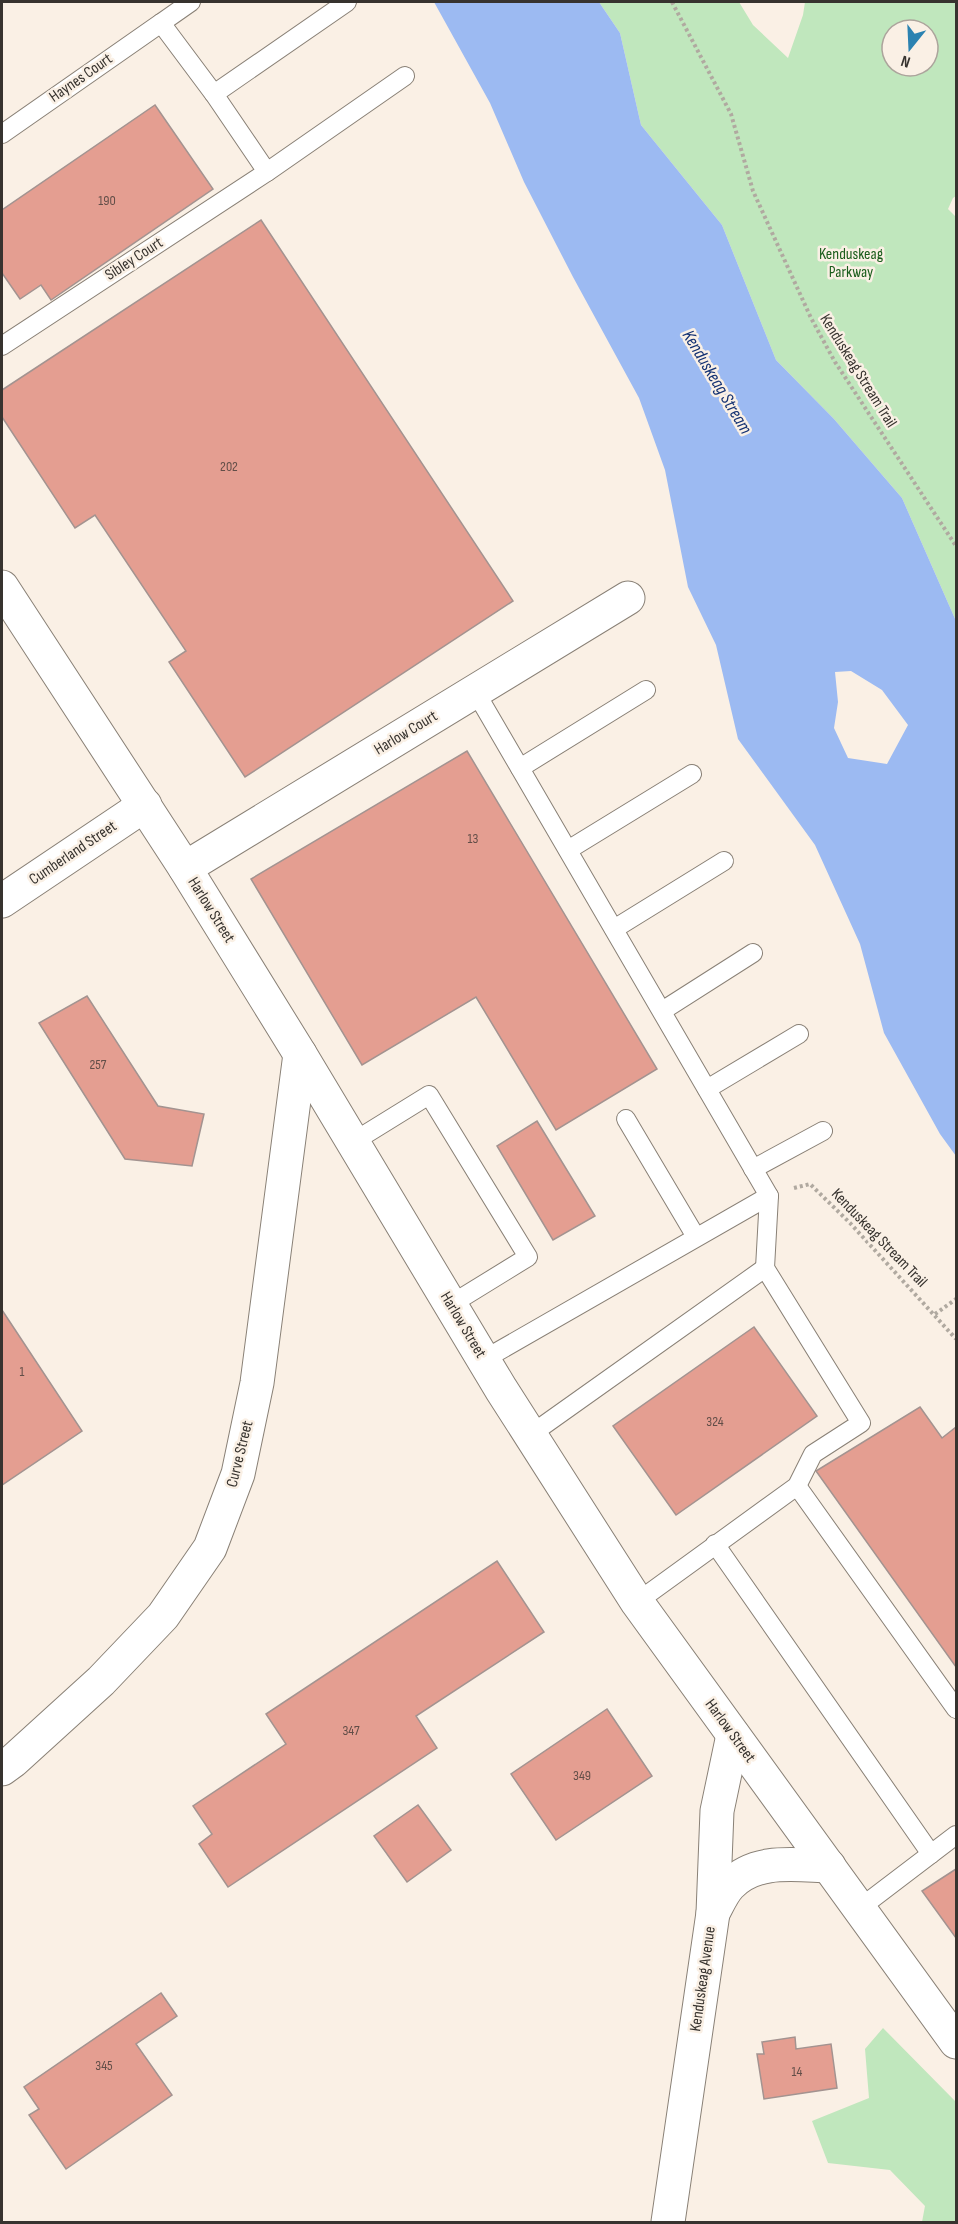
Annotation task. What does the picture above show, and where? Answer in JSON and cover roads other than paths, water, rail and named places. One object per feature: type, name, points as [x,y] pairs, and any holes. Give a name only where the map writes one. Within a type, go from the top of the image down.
[{"type":"street","name":"Harlow Street","points":[[2,587],[185,868],[300,1054],[483,1360],[637,1602],[957,2042]]},
{"type":"street","name":"Harlow Court","points":[[185,868],[628,598]]},
{"type":"street","name":"Cumberland Street","points":[[2,901],[145,805]]},
{"type":"street","name":"Curve Street","points":[[2,1769],[101,1681],[163,1616],[210,1548],[238,1474],[257,1383],[300,1054]]},
{"type":"street","name":"Kenduskeag Avenue","points":[[668,2223],[713,1913],[717,1811],[733,1735]]},
{"type":"street","points":[[713,1913],[730,1885],[753,1869],[780,1865],[829,1866]]},
{"type":"lane","name":"Haynes Court","points":[[2,134],[191,2]]},
{"type":"lane","points":[[214,94],[347,2]]},
{"type":"lane","points":[[161,22],[267,171]]},
{"type":"lane","name":"Sibley Court","points":[[2,346],[267,171],[405,76]]},
{"type":"lane","points":[[520,768],[646,690]]},
{"type":"lane","points":[[475,691],[769,1196],[765,1268],[861,1423],[813,1454],[797,1486],[637,1602]]},
{"type":"lane","points":[[568,850],[692,774]]},
{"type":"lane","points":[[614,929],[724,861]]},
{"type":"lane","points":[[662,1011],[753,952]]},
{"type":"lane","points":[[707,1089],[800,1034]]},
{"type":"lane","points":[[353,1142],[429,1095],[528,1257],[450,1305]]},
{"type":"lane","points":[[626,1119],[696,1237]]},
{"type":"lane","points":[[753,1169],[824,1131]]},
{"type":"lane","points":[[483,1360],[769,1196]]},
{"type":"lane","points":[[530,1435],[765,1268]]},
{"type":"lane","points":[[797,1486],[957,1709]]},
{"type":"lane","points":[[715,1544],[931,1854]]},
{"type":"lane","points":[[860,1908],[957,1835]]},
{"type":"water","name":"Kenduskeag Stream","points":[[434,2],[599,2],[620,33],[641,125],[722,225],[776,360],[834,419],[902,498],[956,621],[956,1156],[940,1134],[884,1033],[860,944],[815,845],[738,739],[716,645],[688,587],[665,470],[639,398],[524,182],[490,103]],"holes":[[[851,671],[882,690],[908,725],[887,764],[848,758],[834,728],[838,702],[835,672]]]},
{"type":"park label","name":"Kenduskeag Parkway","points":[[851,263]]}]
